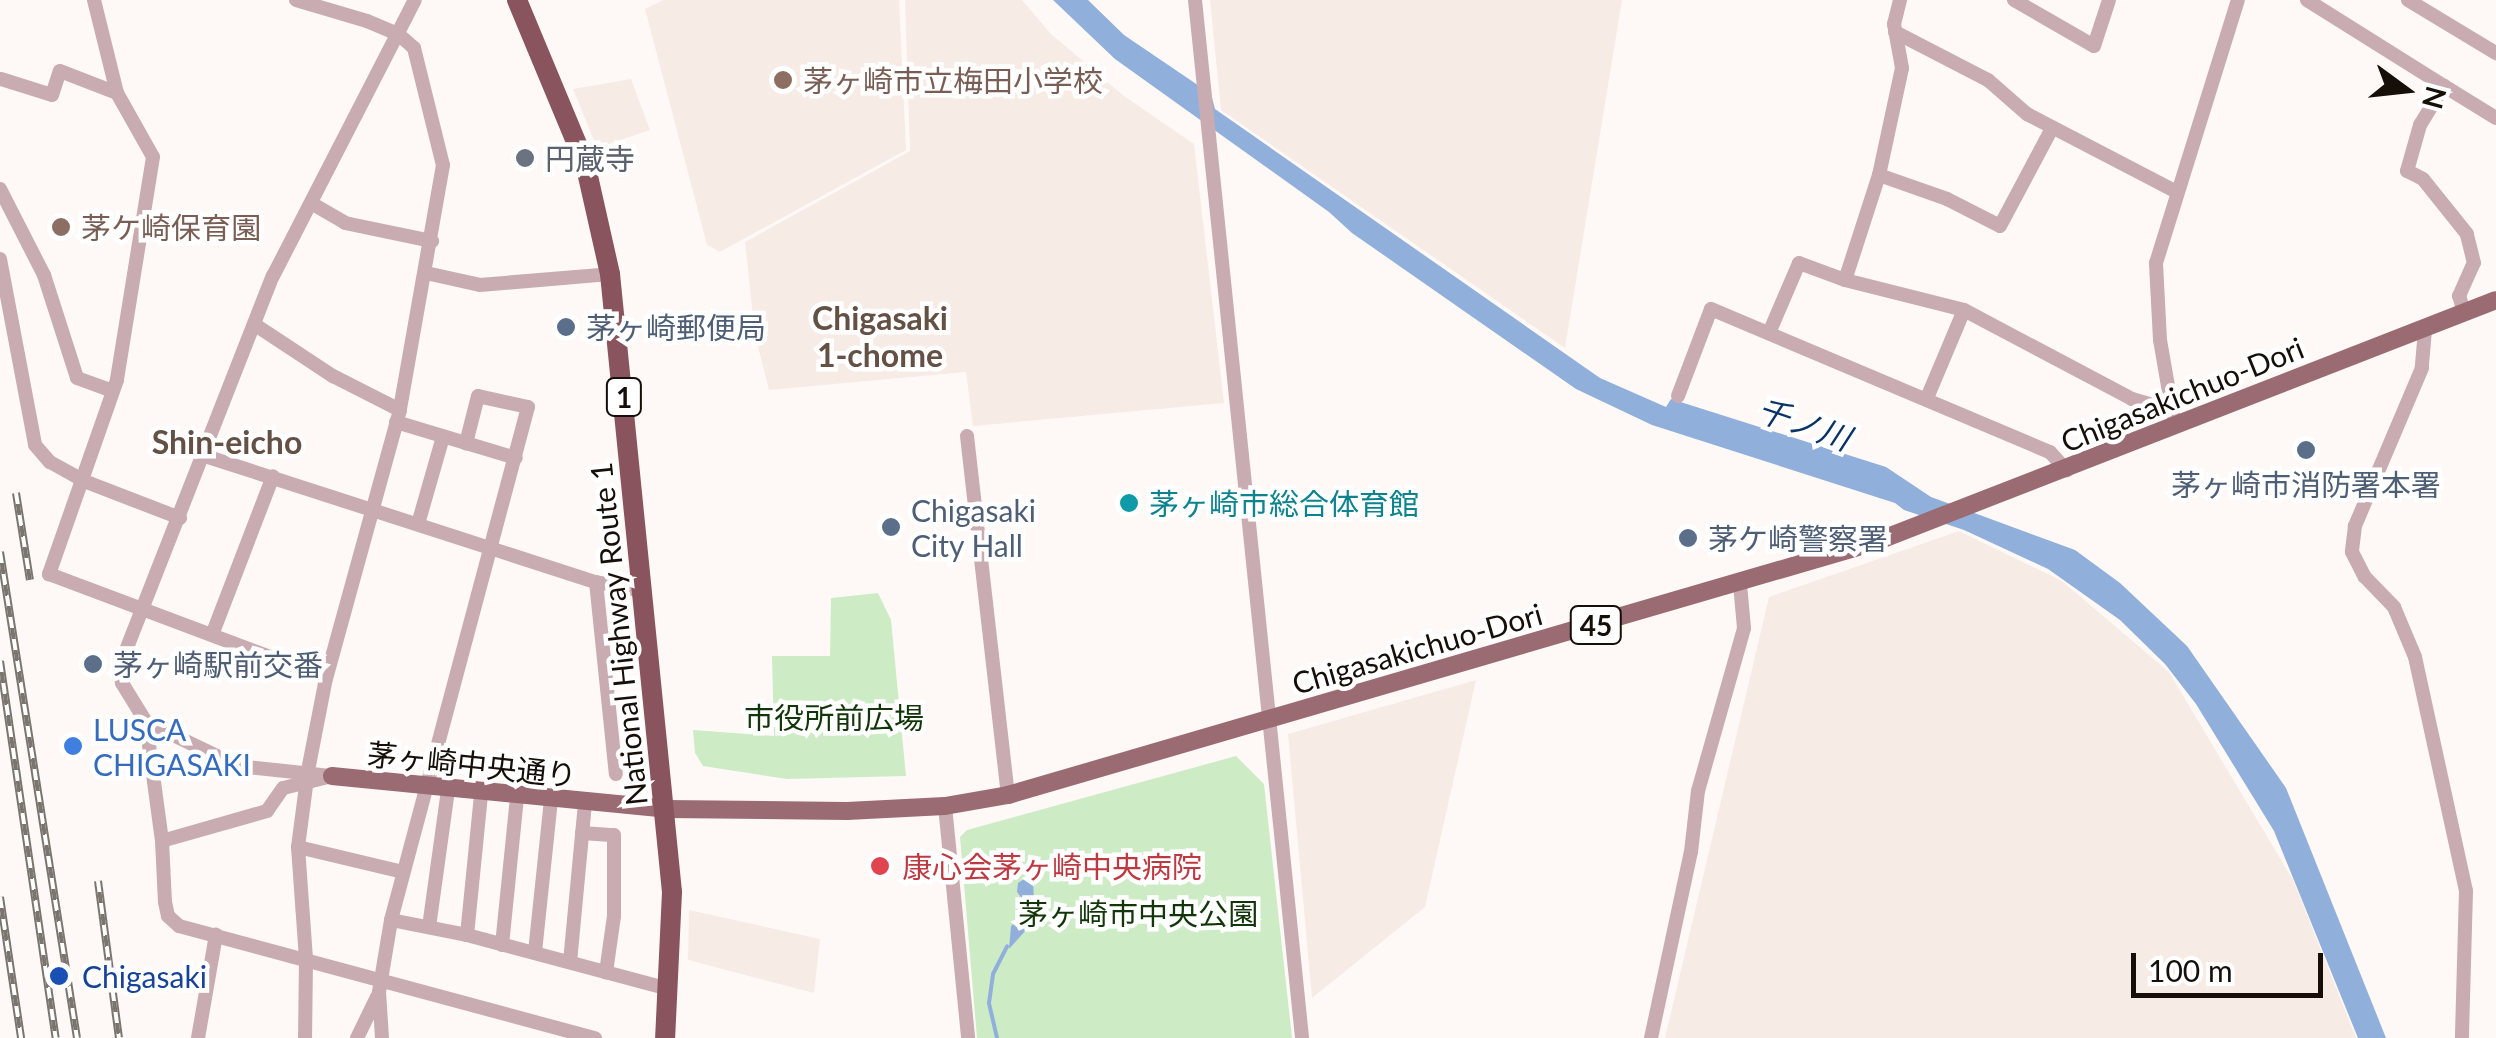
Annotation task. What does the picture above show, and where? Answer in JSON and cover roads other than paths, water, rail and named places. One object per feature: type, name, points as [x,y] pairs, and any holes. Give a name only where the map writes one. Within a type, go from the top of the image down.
[{"type":"highway","name":"National Highway Route 1","points":[[518,0],[585,163],[610,274],[672,892],[664,1038]]},
{"type":"main road","name":"Chigasakichuo-Dori","points":[[666,809],[848,811],[945,806],[1008,795],[1740,584],[1919,526],[2067,470],[2174,418],[2425,330],[2496,300]]},
{"type":"main road","name":"茅ヶ崎中央通り","points":[[332,776],[550,801],[666,809]]},
{"type":"street","points":[[94,0],[117,93],[153,157],[127,330],[112,391],[84,481],[48,574],[326,678]]},
{"type":"street","points":[[296,0],[398,34],[414,48],[443,156],[432,241],[398,416],[326,678],[308,777],[298,847],[306,959],[305,1038]]},
{"type":"street","points":[[415,0],[254,324],[206,456],[119,668],[122,683],[146,722],[168,916],[179,926],[306,959],[381,985],[595,1038]]},
{"type":"street","points":[[1195,0],[1302,1038]]},
{"type":"street","points":[[1845,280],[1879,176],[1902,68],[1895,32],[1900,0]]},
{"type":"street","points":[[2014,0],[2094,46],[2110,0]]},
{"type":"street","points":[[2174,418],[2160,340],[2156,263],[2175,191],[2191,155],[2238,0]]},
{"type":"street","points":[[2307,0],[2496,118]]},
{"type":"street","points":[[2408,0],[2496,53]]},
{"type":"street","points":[[1895,32],[1978,74],[2027,114],[2175,191]]},
{"type":"street","points":[[1,79],[52,95],[60,71],[117,93]]},
{"type":"street","points":[[2444,86],[2420,126],[2407,171],[2422,179],[2467,234],[2474,263],[2459,296],[2464,312]]},
{"type":"street","points":[[1879,176],[1946,199],[2000,226],[2052,128]]},
{"type":"street","points":[[0,189],[44,275],[77,378],[112,391]]},
{"type":"street","points":[[311,203],[345,223],[432,241]]},
{"type":"street","points":[[0,259],[20,384],[35,445],[50,462],[84,481],[180,518]]},
{"type":"street","points":[[1769,333],[1799,262],[1845,280],[1964,310],[2174,418]]},
{"type":"street","points":[[426,273],[480,285],[610,274]]},
{"type":"street","points":[[1678,396],[1711,309],[2050,452],[2067,470]]},
{"type":"street","points":[[1927,398],[1964,310]]},
{"type":"street","points":[[254,324],[398,416],[444,436],[516,458]]},
{"type":"street","points":[[2425,330],[2422,368],[2355,526],[2352,552],[2365,577],[2394,607],[2416,657],[2466,891],[2462,1038]]},
{"type":"street","points":[[382,1038],[381,985],[391,920],[528,407],[478,396],[466,443]]},
{"type":"street","points":[[418,524],[444,436]]},
{"type":"street","points":[[967,436],[1008,795]]},
{"type":"street","points":[[206,456],[596,582],[642,591]]},
{"type":"street","points":[[212,635],[273,476]]},
{"type":"street","points":[[596,582],[616,774]]},
{"type":"street","points":[[1652,1038],[1691,852],[1698,790],[1744,628],[1740,584]]},
{"type":"street","points":[[146,722],[238,766],[308,777],[332,776]]},
{"type":"street","points":[[162,841],[266,810],[283,788],[308,777]]},
{"type":"street","points":[[429,927],[448,790]]},
{"type":"street","points":[[467,934],[481,794]]},
{"type":"street","points":[[502,944],[517,797]]},
{"type":"street","points":[[535,952],[550,801]]},
{"type":"street","points":[[570,962],[585,804]]},
{"type":"street","points":[[945,806],[968,1038]]},
{"type":"street","points":[[582,832],[614,835],[614,916],[606,972]]},
{"type":"street","points":[[298,847],[403,872]]},
{"type":"street","points":[[391,920],[467,934],[668,989]]},
{"type":"street","points":[[198,1038],[216,935]]},
{"type":"street","points":[[358,1038],[381,985]]},
{"type":"water","points":[[1053,0],[1088,0],[1124,35],[1211,94],[1215,109],[1600,378],[1666,407],[1671,399],[1886,467],[1931,497],[2075,550],[2120,583],[2187,646],[2286,788],[2386,1038],[2358,1038],[2274,831],[2196,704],[2165,664],[2120,620],[2048,569],[1964,530],[1904,510],[1895,503],[1652,425],[1576,389],[1352,233],[1329,212],[1115,59]]},
{"type":"water","points":[[1027,877],[1033,881],[1035,920],[1009,949],[1011,926],[1025,913],[1027,905],[1017,892],[1018,883]]},
{"type":"waterway","points":[[997,1038],[989,1003],[993,974],[1007,946]]},
{"type":"railway","points":[[16,493],[30,580]]},
{"type":"railway","points":[[0,552],[77,1038]]},
{"type":"railway","points":[[0,661],[56,1038]]},
{"type":"railway","points":[[98,881],[119,1038]]},
{"type":"railway","points":[[0,897],[21,1038]]},
{"type":"place","name":"茅ヶ崎市立梅田小学校","points":[[783,80]]},
{"type":"place","name":"円蔵寺","points":[[525,158]]},
{"type":"place","name":"茅ケ崎保育園","points":[[61,227]]},
{"type":"place","name":"茅ヶ崎郵便局","points":[[566,327]]},
{"type":"place","name":"茅ヶ崎市消防署本署","points":[[2306,450]]},
{"type":"place","name":"茅ヶ崎市総合体育館","points":[[1129,503]]},
{"type":"place","name":"Chigasaki City Hall","points":[[891,527]]},
{"type":"place","name":"茅ケ崎警察署","points":[[1688,538]]},
{"type":"place","name":"茅ヶ崎駅前交番","points":[[93,664]]},
{"type":"place","name":"LUSCA CHIGASAKI","points":[[73,746]]},
{"type":"place","name":"康心会茅ヶ崎中央病院","points":[[880,866]]},
{"type":"place","name":"Chigasaki","points":[[59,976]]},
{"type":"district","name":"Chigasaki 1-chome","points":[[880,338]]},
{"type":"district","name":"Shin-eicho","points":[[227,442]]},
{"type":"water label","name":"千ノ川","points":[[1804,424]]},
{"type":"park label","name":"市役所前広場","points":[[834,717]]},
{"type":"park label","name":"茅ヶ崎市中央公園","points":[[1138,913]]}]
